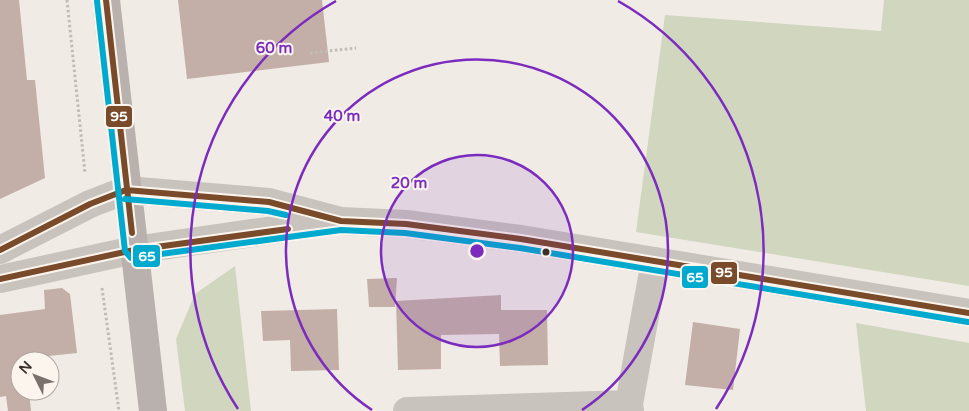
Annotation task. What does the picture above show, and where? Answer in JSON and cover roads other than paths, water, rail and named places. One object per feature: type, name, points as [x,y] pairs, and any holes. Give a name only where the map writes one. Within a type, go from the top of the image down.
[{"type":"main road","points":[[106,0],[126,190],[153,411]]},
{"type":"street","points":[[0,250],[90,204],[126,190],[269,202],[341,221]]},
{"type":"street","points":[[0,278],[134,250],[341,221],[406,224],[482,234],[969,313]]},
{"type":"street","points":[[407,411],[630,408],[655,262]]}]
